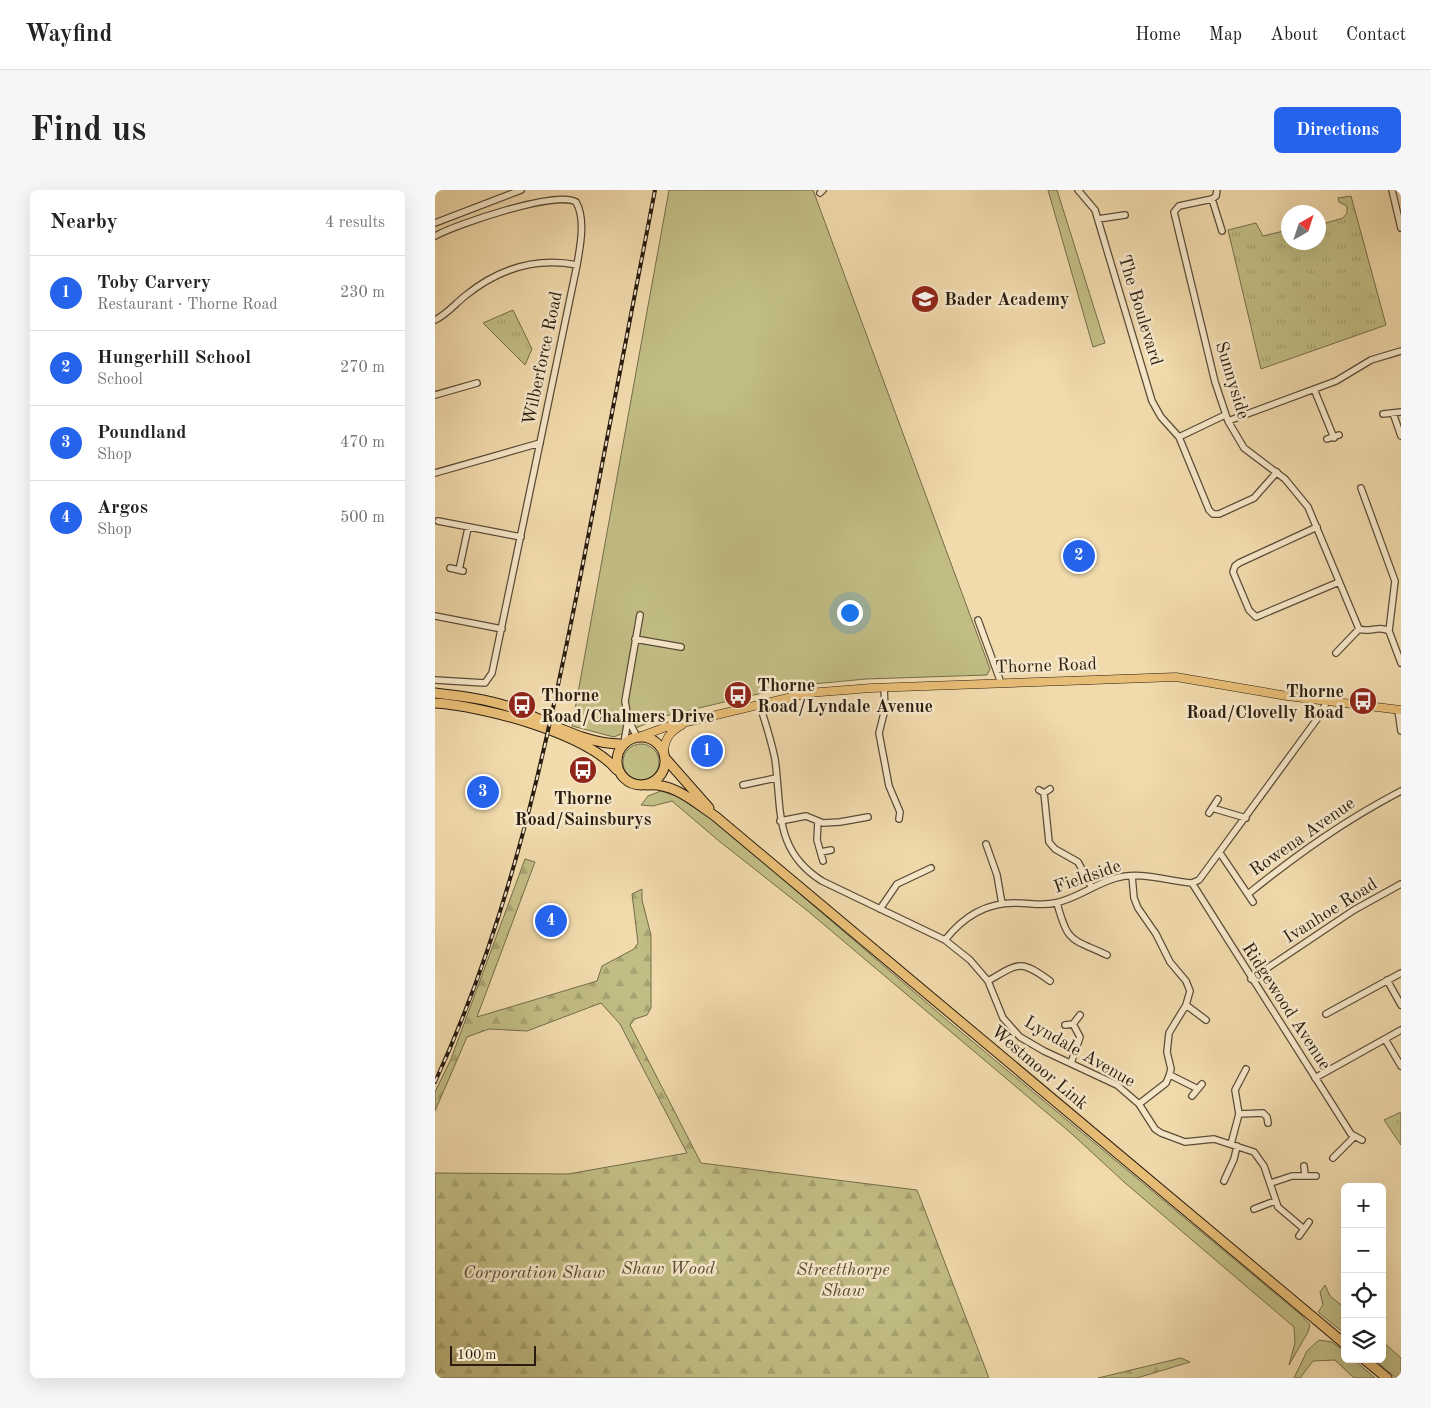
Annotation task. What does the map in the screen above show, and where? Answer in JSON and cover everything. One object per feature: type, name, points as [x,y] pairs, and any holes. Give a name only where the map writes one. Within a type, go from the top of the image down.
[{"type":"highway","points":[[435,693],[481,699],[509,707],[594,741],[623,744],[638,737],[651,739],[658,744],[665,756],[661,775],[647,785],[631,784],[624,780],[617,770],[590,748],[515,718],[477,708],[435,703]]},
{"type":"highway","points":[[617,770],[617,756],[623,744]]},
{"type":"highway","name":"Westmoor Link","points":[[665,756],[715,816]]},
{"type":"highway","name":"Westmoor Link","points":[[647,785],[667,786],[675,789],[715,816],[1341,1341]]},
{"type":"highway","points":[[1369,1363],[1387,1378]]},
{"type":"main road","name":"Thorne Road","points":[[638,737],[665,726],[808,693],[884,687],[1176,677],[1327,701],[1399,710]]},
{"type":"main road","points":[[665,756],[664,746],[669,734],[692,720]]},
{"type":"street","points":[[435,223],[521,190]]},
{"type":"street","name":"The Boulevard","points":[[1078,190],[1092,204],[1098,219],[1152,401],[1161,417],[1179,437],[1209,510],[1215,515],[1254,498],[1277,472]]},
{"type":"street","points":[[1217,190],[1216,196],[1212,199],[1216,206],[1222,231]]},
{"type":"street","points":[[1392,190],[1400,217],[1401,228]]},
{"type":"street","name":"Wilberforce Road","points":[[435,236],[519,204],[569,198],[576,202],[579,210],[581,244],[494,666],[490,678],[485,683],[435,680]]},
{"type":"street","name":"Sunnyside","points":[[1212,199],[1179,206],[1174,212],[1215,382],[1227,418],[1244,448],[1277,472],[1300,495],[1308,507],[1359,629]]},
{"type":"street","points":[[1098,219],[1125,215]]},
{"type":"street","points":[[435,320],[476,288],[506,271],[537,262],[577,265]]},
{"type":"street","points":[[1179,437],[1227,418],[1336,381],[1371,360],[1401,351]]},
{"type":"street","points":[[435,395],[477,383]]},
{"type":"street","points":[[1314,389],[1333,437]]},
{"type":"street","points":[[1383,414],[1401,412]]},
{"type":"street","points":[[1393,413],[1401,436]]},
{"type":"street","points":[[435,474],[540,443]]},
{"type":"street","points":[[1361,486],[1395,581],[1389,631],[1401,663]]},
{"type":"street","points":[[438,521],[521,537]]},
{"type":"street","points":[[451,568],[461,570],[468,528]]},
{"type":"street","points":[[1317,528],[1239,563],[1235,566],[1233,572],[1249,610],[1256,617],[1339,582]]},
{"type":"street","points":[[638,737],[628,719],[625,701],[640,615]]},
{"type":"street","points":[[435,616],[502,629]]},
{"type":"street","points":[[978,620],[1001,683]]},
{"type":"street","points":[[1336,653],[1359,629],[1369,632],[1381,628],[1389,631]]},
{"type":"street","points":[[635,639],[681,647]]},
{"type":"street","points":[[884,687],[885,709],[879,733],[889,786],[900,812],[899,819]]},
{"type":"street","points":[[1192,884],[1199,880],[1246,818],[1320,715],[1327,701]]},
{"type":"street","name":"Lyndale Avenue","points":[[759,703],[772,747],[780,821],[789,847],[806,869],[822,881],[945,940],[970,960],[988,980],[1003,1018],[1016,1034],[1028,1043],[1117,1086],[1139,1104],[1155,1128],[1161,1133],[1185,1142],[1214,1139],[1248,1149],[1259,1156],[1271,1183],[1275,1201]]},
{"type":"street","points":[[1399,710],[1401,730]]},
{"type":"street","points":[[623,744],[628,719]]},
{"type":"street","points":[[743,785],[776,778]]},
{"type":"street","points":[[1050,789],[1042,792],[1049,842],[1055,849],[1078,862],[1093,888]]},
{"type":"street","name":"Rowena Avenue","points":[[1248,894],[1320,838],[1352,816],[1401,791]]},
{"type":"street","points":[[1218,799],[1210,810],[1246,818]]},
{"type":"street","points":[[780,821],[806,816],[818,821],[840,822],[868,817]]},
{"type":"street","points":[[818,821],[816,832],[823,861]]},
{"type":"street","points":[[985,844],[997,875],[1001,904]]},
{"type":"street","points":[[821,852],[831,850]]},
{"type":"street","points":[[1220,853],[1253,902]]},
{"type":"street","points":[[880,909],[897,884],[931,868]]},
{"type":"street","points":[[1132,876],[1134,898],[1138,908],[1157,934],[1170,962],[1189,986],[1189,997],[1186,1005],[1169,1033],[1167,1052],[1170,1075],[1166,1083],[1139,1104]]},
{"type":"street","name":"Fieldside","points":[[945,940],[966,918],[989,906],[1057,903],[1117,878],[1132,876],[1192,884]]},
{"type":"street","name":"Ridgewood Avenue","points":[[1192,884],[1354,1137]]},
{"type":"street","name":"Ivanhoe Road","points":[[1251,978],[1353,910],[1401,884]]},
{"type":"street","points":[[1057,903],[1063,926],[1069,937],[1079,945],[1107,955]]},
{"type":"street","points":[[988,980],[1010,968],[1021,965],[1032,968],[1051,981]]},
{"type":"street","points":[[1326,1014],[1401,973]]},
{"type":"street","points":[[1387,980],[1401,1005]]},
{"type":"street","points":[[1186,1005],[1206,1020]]},
{"type":"street","points":[[1065,1025],[1073,1024],[1080,1015]]},
{"type":"street","points":[[1071,1063],[1080,1037],[1073,1024]]},
{"type":"street","points":[[1315,1078],[1401,1030]]},
{"type":"street","points":[[1385,1038],[1401,1066]]},
{"type":"street","points":[[1231,1144],[1239,1114],[1235,1090],[1246,1069]]},
{"type":"street","points":[[1170,1075],[1200,1087],[1192,1096]]},
{"type":"street","points":[[1239,1114],[1263,1113],[1267,1117],[1268,1123]]},
{"type":"street","points":[[1333,1158],[1354,1137],[1362,1140]]},
{"type":"street","points":[[1224,1181],[1234,1159],[1237,1146]]},
{"type":"street","points":[[1304,1166],[1305,1175]]},
{"type":"street","points":[[1271,1183],[1292,1176],[1316,1176]]},
{"type":"street","points":[[1254,1208],[1275,1201],[1283,1212],[1304,1229]]},
{"type":"street","points":[[1299,1236],[1309,1222]]},
{"type":"green space","points":[[669,190],[813,190],[990,669],[987,675],[866,679],[792,686],[665,716],[614,737],[572,726]]},
{"type":"green space","points":[[1048,190],[1057,190],[1105,343],[1093,347]]},
{"type":"green space","points":[[1351,196],[1386,325],[1261,369],[1228,230],[1256,223],[1263,236],[1281,232],[1281,250],[1326,250],[1326,223],[1343,218],[1347,213],[1347,206],[1339,202],[1338,198]]},
{"type":"green space","points":[[513,310],[532,349],[525,365],[483,323]]},
{"type":"green space","points":[[641,744],[648,745],[654,749],[658,755],[658,769],[654,775],[648,779],[641,780],[634,779],[628,775],[624,769],[623,762],[624,755],[628,749],[634,745]]},
{"type":"green space","points":[[661,791],[679,797],[715,821],[948,1021],[1301,1315],[1310,1325],[1289,1365],[1295,1343],[1294,1327],[1124,1182],[1072,1134],[809,912],[672,801],[653,806],[641,805],[648,796]]},
{"type":"green space","name":"Shaw Wood","points":[[525,859],[535,862],[477,1017],[597,981],[602,966],[634,949],[638,943],[632,894],[642,889],[642,900],[651,935],[651,1008],[647,1015],[635,1019],[630,1025],[701,1163],[917,1190],[989,1378],[435,1378],[435,1173],[568,1174],[687,1153],[620,1024],[601,1003],[527,1031],[489,1029],[467,1037],[435,1111],[435,1092],[451,1059]]},
{"type":"green space","points":[[1401,1112],[1401,1145],[1384,1120]]},
{"type":"green space","points":[[1325,1285],[1330,1296],[1341,1305],[1341,1331],[1318,1312],[1323,1305],[1320,1292]]},
{"type":"green space","points":[[1319,1340],[1332,1342],[1341,1349],[1341,1363],[1358,1363],[1375,1378],[1354,1378],[1335,1360],[1313,1361],[1300,1378],[1294,1378],[1307,1351]]},
{"type":"green space","points":[[1386,1345],[1401,1358],[1401,1378],[1396,1378],[1379,1363],[1386,1363]]},
{"type":"green space","points":[[1181,1358],[1190,1362],[1137,1378],[1098,1378]]},
{"type":"railway","points":[[435,1082],[462,1019],[486,955],[507,890],[542,758],[571,625],[655,190]]},
{"type":"place","name":"Bader Academy","points":[[925,299]]},
{"type":"place","name":"Hungerhill School","points":[[1079,556]]},
{"type":"place","name":"Thorne Road/Lyndale Avenue","points":[[738,695]]},
{"type":"place","name":"Thorne Road/Clovelly Road","points":[[1363,701]]},
{"type":"place","name":"Thorne Road/Chalmers Drive","points":[[522,705]]},
{"type":"place","name":"Toby Carvery","points":[[707,751]]},
{"type":"place","name":"Thorne Road/Sainsburys","points":[[583,770]]},
{"type":"place","name":"Poundland","points":[[483,792]]},
{"type":"place","name":"Argos","points":[[551,921]]},
{"type":"park label","name":"Corporation Shaw","points":[[534,1272]]},
{"type":"park label","name":"Streetthorpe Shaw","points":[[843,1279]]}]
